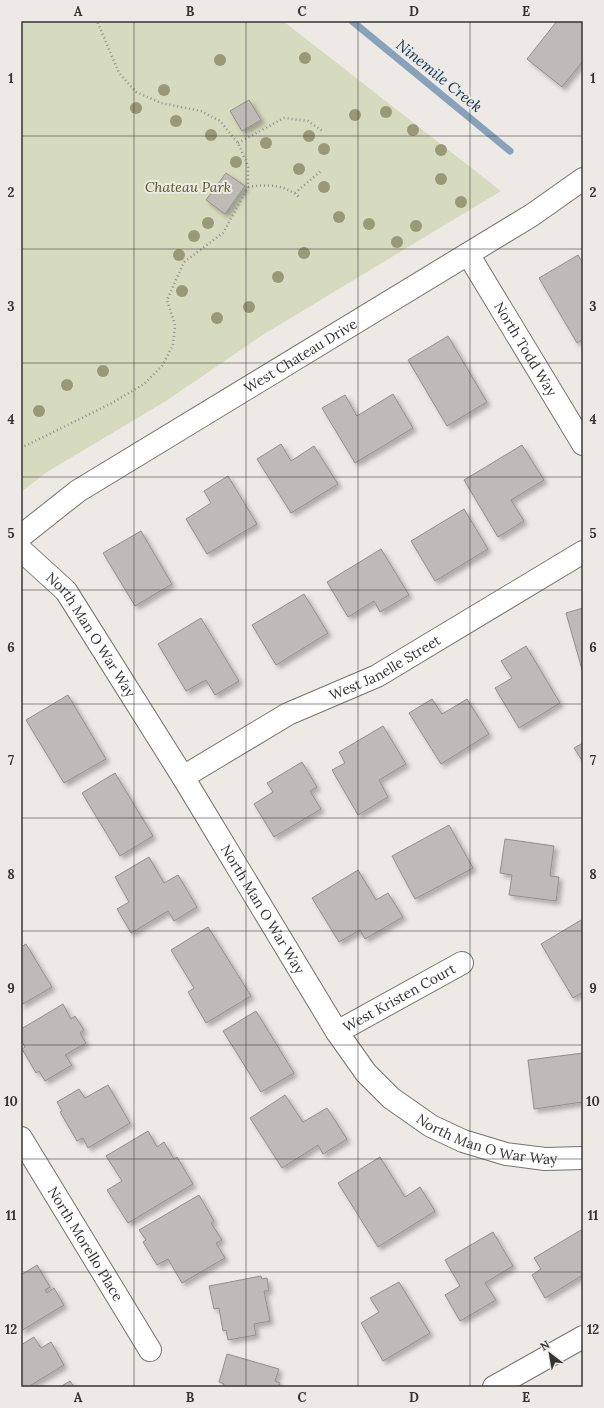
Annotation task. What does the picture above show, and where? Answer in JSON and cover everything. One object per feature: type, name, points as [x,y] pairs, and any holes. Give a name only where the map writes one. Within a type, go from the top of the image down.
[{"type":"street","name":"West Chateau Drive","points":[[21,536],[78,491],[532,215],[583,179]]},
{"type":"street","name":"North Todd Way","points":[[468,254],[583,444]]},
{"type":"street","name":"North Man O War Way","points":[[21,550],[66,591],[183,777],[337,1032],[371,1078],[391,1098],[431,1126],[463,1142],[506,1154],[545,1159],[583,1158]]},
{"type":"street","name":"West Janelle Street","points":[[183,777],[288,714],[316,700],[377,676],[583,552]]},
{"type":"street","name":"West Kristen Court","points":[[337,1032],[462,963]]},
{"type":"street","name":"North Morello Place","points":[[21,1138],[150,1350]]},
{"type":"street","points":[[494,1387],[583,1337]]},
{"type":"path","points":[[21,448],[110,404],[144,384],[162,366],[173,345],[175,325],[167,300],[184,262],[223,233],[248,187],[248,166],[238,143],[220,121],[201,111],[162,104],[136,92],[119,73],[97,21]]},
{"type":"path","points":[[238,143],[284,118],[308,121],[324,132]]},
{"type":"path","points":[[295,193],[322,170]]},
{"type":"path","points":[[248,187],[265,185],[282,187],[295,193],[300,198]]},
{"type":"green space","name":"Chateau Park","points":[[21,21],[283,21],[501,191],[261,336],[166,401],[47,472],[21,492]]},
{"type":"building","points":[[557,21],[583,21],[583,61],[562,87],[527,59]]},
{"type":"building","points":[[249,100],[261,120],[242,131],[230,111]]},
{"type":"building","points":[[226,173],[245,186],[225,214],[206,200]]},
{"type":"building","points":[[578,255],[583,263],[583,339],[577,343],[539,278]]},
{"type":"building","points":[[448,336],[487,402],[447,426],[408,360]]},
{"type":"building","points":[[393,394],[413,428],[355,463],[322,408],[345,395],[357,416]]},
{"type":"building","points":[[281,444],[291,461],[314,446],[338,484],[291,513],[257,459]]},
{"type":"building","points":[[522,445],[544,480],[511,500],[524,521],[498,537],[464,480]]},
{"type":"building","points":[[228,476],[257,524],[207,554],[186,519],[211,503],[204,491]]},
{"type":"building","points":[[464,509],[488,549],[435,581],[411,541]]},
{"type":"building","points":[[141,531],[172,584],[135,606],[103,553]]},
{"type":"building","points":[[381,549],[409,595],[380,612],[374,601],[348,617],[327,582]]},
{"type":"building","points":[[304,594],[328,633],[276,665],[252,625]]},
{"type":"building","points":[[583,608],[583,673],[566,613]]},
{"type":"building","points":[[201,618],[239,681],[215,695],[206,680],[186,691],[158,644]]},
{"type":"building","points":[[526,646],[560,703],[519,728],[495,688],[512,678],[501,661]]},
{"type":"building","points":[[68,695],[106,759],[64,783],[26,720]]},
{"type":"building","points":[[432,699],[442,714],[467,699],[489,734],[441,764],[409,713]]},
{"type":"building","points":[[383,726],[406,764],[379,780],[388,797],[358,815],[332,770],[345,763],[339,752]]},
{"type":"building","points":[[583,743],[583,762],[574,748]]},
{"type":"building","points":[[302,762],[317,787],[310,791],[321,809],[274,837],[254,804],[273,792],[267,783]]},
{"type":"building","points":[[115,773],[153,836],[120,856],[82,793]]},
{"type":"building","points":[[449,825],[473,868],[415,899],[392,856]]},
{"type":"building","points":[[505,839],[554,846],[550,876],[559,877],[556,901],[509,895],[512,875],[500,873]]},
{"type":"building","points":[[149,857],[164,883],[178,875],[197,907],[174,921],[168,911],[131,933],[117,909],[129,902],[115,877]]},
{"type":"building","points":[[358,870],[376,900],[388,893],[403,917],[365,939],[360,930],[339,942],[312,898]]},
{"type":"building","points":[[581,920],[583,924],[583,992],[573,998],[541,944]]},
{"type":"building","points":[[208,927],[251,996],[206,1023],[188,992],[194,988],[171,950]]},
{"type":"building","points":[[26,944],[52,987],[21,1005],[21,947]]},
{"type":"building","points":[[63,1004],[71,1019],[75,1016],[84,1030],[80,1033],[86,1043],[65,1055],[72,1065],[45,1081],[39,1071],[36,1073],[22,1049],[25,1047],[21,1040],[21,1029]]},
{"type":"building","points":[[256,1011],[294,1073],[261,1092],[223,1031]]},
{"type":"building","points":[[583,1053],[583,1102],[534,1109],[528,1060]]},
{"type":"building","points":[[108,1085],[130,1123],[88,1148],[83,1138],[77,1141],[60,1112],[62,1111],[57,1102],[79,1089],[85,1098]]},
{"type":"building","points":[[285,1095],[303,1122],[327,1108],[347,1139],[323,1154],[318,1145],[282,1168],[250,1118]]},
{"type":"building","points":[[148,1131],[157,1147],[164,1142],[174,1159],[177,1157],[193,1184],[128,1223],[107,1190],[122,1181],[106,1156]]},
{"type":"building","points":[[380,1157],[405,1197],[420,1187],[435,1211],[378,1247],[338,1183]]},
{"type":"building","points":[[199,1195],[214,1221],[211,1223],[222,1240],[216,1243],[225,1258],[182,1283],[168,1259],[157,1265],[143,1242],[146,1240],[139,1230]]},
{"type":"building","points":[[581,1230],[583,1234],[583,1275],[545,1298],[532,1275],[541,1269],[534,1258]]},
{"type":"building","points":[[493,1232],[513,1266],[485,1283],[496,1300],[460,1321],[445,1295],[460,1286],[445,1260]]},
{"type":"building","points":[[37,1265],[50,1287],[45,1290],[47,1293],[54,1288],[64,1305],[21,1331],[21,1275]]},
{"type":"building","points":[[261,1276],[262,1279],[267,1278],[269,1291],[264,1291],[270,1321],[254,1324],[256,1335],[228,1340],[226,1330],[223,1331],[219,1308],[214,1309],[209,1286]]},
{"type":"building","points":[[399,1282],[430,1333],[383,1361],[361,1323],[379,1312],[370,1298]]},
{"type":"building","points":[[34,1337],[41,1348],[51,1342],[64,1365],[28,1387],[21,1387],[21,1345]]},
{"type":"building","points":[[227,1354],[279,1369],[275,1381],[280,1383],[278,1387],[223,1387],[224,1384],[219,1382]]},
{"type":"building","points":[[70,1381],[74,1387],[60,1387]]},
{"type":"waterway","name":"Ninemile Creek","points":[[352,21],[510,151]]}]
